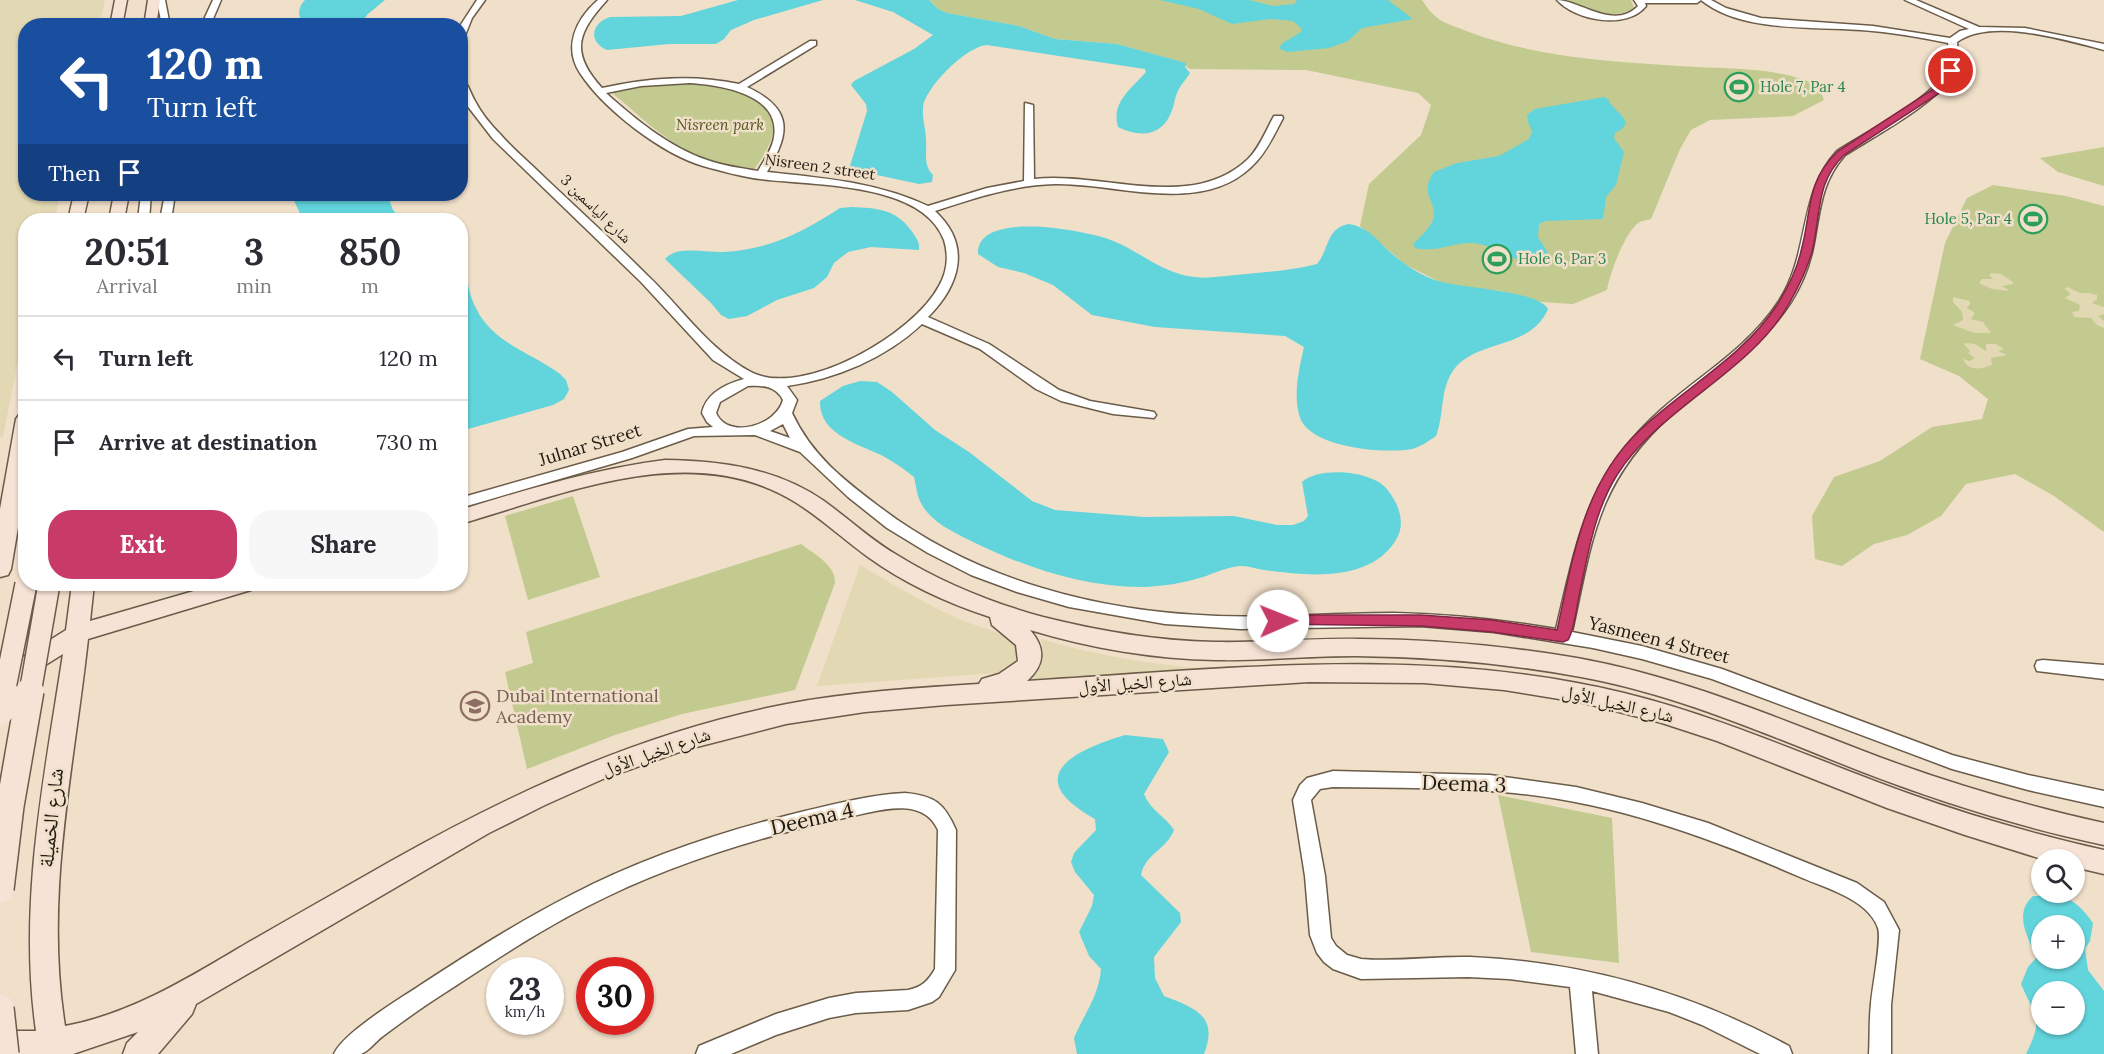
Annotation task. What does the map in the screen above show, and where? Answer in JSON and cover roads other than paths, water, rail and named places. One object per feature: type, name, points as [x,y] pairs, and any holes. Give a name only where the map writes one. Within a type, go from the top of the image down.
[{"type":"main road","points":[[118,18],[121,0]]},
{"type":"main road","points":[[151,18],[154,0]]},
{"type":"main road","points":[[0,570],[18,465]]},
{"type":"main road","name":"شارع الخيل الأول","points":[[468,516],[588,479],[624,471],[671,467],[727,470],[758,477],[787,488],[821,508],[885,558],[926,581],[970,601],[1060,630],[1159,647],[1210,651],[1337,648],[1426,650],[1517,659],[1611,674],[1708,701],[1904,777],[1983,804],[2104,834]]},
{"type":"main road","points":[[0,711],[25,591]]},
{"type":"main road","name":"شارع الخميلة","points":[[0,889],[10,806],[49,591]]},
{"type":"main road","name":"شارع الخميلة","points":[[53,1050],[45,984],[44,889],[49,821],[79,633],[82,591]]},
{"type":"main road","points":[[0,689],[31,663],[79,633],[220,591]]},
{"type":"main road","points":[[948,695],[1014,679],[1030,662],[1032,651],[1022,633],[970,601]]},
{"type":"main road","name":"شارع الخيل الأول","points":[[202,985],[460,836],[516,807],[622,762],[689,739],[745,723],[800,711],[948,695],[1342,672],[1430,674],[1520,684],[1612,700],[1670,715],[1757,745],[1903,803],[1997,834],[2104,862]]},
{"type":"main road","points":[[0,1046],[53,1050],[120,1027],[166,1006],[202,985]]},
{"type":"main road","points":[[138,1054],[169,1016],[202,985]]},
{"type":"main road","points":[[0,1008],[4,1054]]},
{"type":"street","points":[[160,0],[164,18]]},
{"type":"street","points":[[208,18],[217,0]]},
{"type":"street","points":[[468,18],[481,0]]},
{"type":"street","name":"Nisreen 2 street","points":[[603,0],[585,17],[579,28],[576,47],[585,74],[600,91],[652,136],[683,154],[725,169],[760,176],[867,189],[910,201],[927,210],[940,223],[949,237],[953,253],[952,269],[947,286],[921,319],[870,354],[806,386],[788,407]]},
{"type":"street","points":[[1561,0],[1573,9],[1584,13],[1611,17],[1633,14],[1642,6],[1639,1],[1697,0]]},
{"type":"street","points":[[1705,0],[1727,11],[1759,19],[1883,29],[1952,41]]},
{"type":"street","points":[[1909,0],[1976,29]]},
{"type":"street","points":[[1563,636],[1589,521],[1611,474],[1642,435],[1737,357],[1770,322],[1794,286],[1810,233],[1815,198],[1824,173],[1841,153],[1935,92],[1951,71],[1954,60],[1952,41],[1956,35],[1976,29],[2010,29],[2104,47]]},
{"type":"street","points":[[739,88],[813,43]]},
{"type":"street","points":[[600,91],[632,84],[674,80],[720,83],[756,95],[776,115],[780,127],[776,146],[760,176]]},
{"type":"street","name":"شارع الياسمين 3","points":[[468,97],[497,137],[645,279],[718,357],[737,370],[766,383]]},
{"type":"street","points":[[1028,105],[1029,183]]},
{"type":"street","points":[[927,210],[988,190],[1029,183],[1085,182],[1157,190],[1206,185],[1234,175],[1252,161],[1278,118]]},
{"type":"street","points":[[921,319],[966,336],[987,347],[1036,384],[1052,393],[1090,406],[1149,415]]},
{"type":"street","points":[[718,357],[724,373],[724,390]]},
{"type":"street","name":"Nisreen 2 street","points":[[766,383],[826,374]]},
{"type":"street","points":[[788,407],[768,426],[756,430],[731,430],[720,426],[713,420],[710,413],[711,405],[724,390],[741,384],[766,383],[782,388],[802,448]]},
{"type":"street","name":"Julnar Street","points":[[468,501],[627,455],[693,432],[731,430]]},
{"type":"street","points":[[756,430],[802,448]]},
{"type":"street","name":"Yasmeen 4 Street","points":[[802,448],[880,517],[922,544],[980,573],[1023,589],[1081,605],[1143,617],[1216,622],[1421,620],[1492,626],[1563,636],[1673,660],[1741,682],[1951,762],[2021,781],[2104,799]]},
{"type":"street","points":[[2043,666],[2104,672]]},
{"type":"street","name":"Deema 3","points":[[1781,1054],[1697,1012],[1638,991],[1580,978],[1532,971],[1468,967],[1368,970],[1342,964],[1331,956],[1323,945],[1320,932],[1314,869],[1303,809],[1305,792],[1317,781],[1333,779],[1500,784],[1542,789],[1625,807],[1705,831],[1787,862],[1853,891],[1876,908],[1885,919],[1889,930],[1881,1005],[1880,1054]]},
{"type":"street","name":"Deema 4","points":[[345,1054],[358,1042],[440,984],[521,933],[595,893],[670,861],[745,834],[892,801],[920,801],[939,811],[947,830],[945,970],[938,984],[926,995],[911,1000],[853,1003],[812,1011],[733,1049],[707,1054]]},
{"type":"street","points":[[1580,978],[1587,1054]]},
{"type":"water","points":[[305,0],[385,0],[365,18],[300,18],[301,6]]},
{"type":"water","points":[[738,0],[823,0],[754,20],[731,30],[724,39],[716,44],[669,44],[607,50],[601,47],[595,38],[596,28],[610,17],[681,16]]},
{"type":"water","points":[[855,0],[929,0],[938,9],[947,13],[1019,26],[1055,39],[1117,44],[1186,63],[1185,67],[1190,73],[1178,90],[1166,122],[1154,131],[1141,133],[1118,127],[1117,110],[1129,90],[1146,72],[1145,69],[987,45],[979,47],[948,69],[931,89],[926,99],[923,112],[926,159],[933,175],[932,182],[919,184],[849,169],[867,111],[866,104],[851,85],[854,81],[914,49],[933,35],[893,12]]},
{"type":"water","points":[[1160,0],[1249,0],[1273,6],[1294,4],[1297,0],[1388,0],[1413,19],[1362,28],[1348,41],[1329,48],[1287,52],[1279,48],[1301,32],[1301,28],[1293,21],[1271,19],[1232,24],[1199,9]]},
{"type":"water","points":[[1604,97],[1626,123],[1615,133],[1614,138],[1624,152],[1616,185],[1606,197],[1603,219],[1546,221],[1539,224],[1538,237],[1551,258],[1542,263],[1524,262],[1481,244],[1456,244],[1437,249],[1415,248],[1413,244],[1428,228],[1434,216],[1428,187],[1434,172],[1457,163],[1499,156],[1529,139],[1532,131],[1527,115],[1535,109]]},
{"type":"water","points":[[294,201],[390,201],[395,213],[300,213]]},
{"type":"water","points":[[840,208],[877,209],[898,217],[915,236],[919,250],[871,247],[848,252],[834,263],[827,277],[814,288],[777,300],[747,316],[729,319],[721,315],[665,259],[684,251],[723,252],[770,244],[798,233]]},
{"type":"water","points":[[1349,224],[1367,231],[1390,252],[1414,270],[1428,277],[1442,282],[1531,298],[1548,309],[1539,323],[1528,332],[1472,355],[1460,363],[1448,381],[1436,436],[1412,449],[1385,451],[1351,447],[1320,437],[1308,429],[1301,420],[1297,402],[1297,384],[1304,347],[1285,336],[1155,327],[1092,315],[1053,285],[1024,273],[998,267],[978,254],[982,240],[994,232],[1011,228],[1055,228],[1095,235],[1119,243],[1160,266],[1183,275],[1200,278],[1216,277],[1287,270],[1317,264],[1332,234],[1342,226]]},
{"type":"water","points":[[468,279],[473,302],[487,325],[506,341],[566,380],[569,390],[564,399],[553,405],[468,429]]},
{"type":"water","points":[[860,381],[877,382],[892,392],[935,430],[969,452],[1032,501],[1055,510],[1144,517],[1234,516],[1277,525],[1293,525],[1304,521],[1308,516],[1302,482],[1310,477],[1333,472],[1358,474],[1379,482],[1386,488],[1399,512],[1400,532],[1386,553],[1372,563],[1337,573],[1299,574],[1237,566],[1189,581],[1145,587],[1099,584],[1053,574],[988,549],[941,524],[929,515],[921,503],[914,477],[887,458],[842,437],[833,430],[821,413],[820,401],[843,386]]},
{"type":"water","points":[[1125,735],[1163,739],[1169,752],[1144,794],[1174,830],[1171,837],[1147,862],[1141,875],[1180,913],[1181,922],[1154,957],[1155,978],[1164,996],[1194,1010],[1206,1022],[1208,1041],[1204,1054],[1077,1054],[1074,1038],[1094,996],[1101,969],[1089,956],[1079,932],[1092,906],[1094,895],[1075,872],[1071,862],[1074,853],[1096,830],[1095,819],[1073,804],[1061,791],[1058,779],[1062,768],[1072,758],[1087,749]]},
{"type":"water","points":[[2031,898],[2031,903],[2074,903],[2093,923],[2090,941],[2085,949],[2085,915],[2031,915],[2031,946],[2024,925],[2024,910]]},
{"type":"water","points":[[2085,949],[2088,970],[2104,991],[2104,1054],[2026,1054],[2034,1035],[2085,1035],[2085,981],[2031,981],[2031,1006],[2021,984],[2031,964],[2031,969],[2085,969]]},
{"type":"place","name":"Hole 7, Par 4","points":[[1739,87]]},
{"type":"place","name":"Hole 5, Par 4","points":[[2033,219]]},
{"type":"place","name":"Hole 6, Par 3","points":[[1497,259]]},
{"type":"place","name":"Dubai International Academy","points":[[475,706]]},
{"type":"park label","name":"Nisreen park","points":[[720,125]]}]
